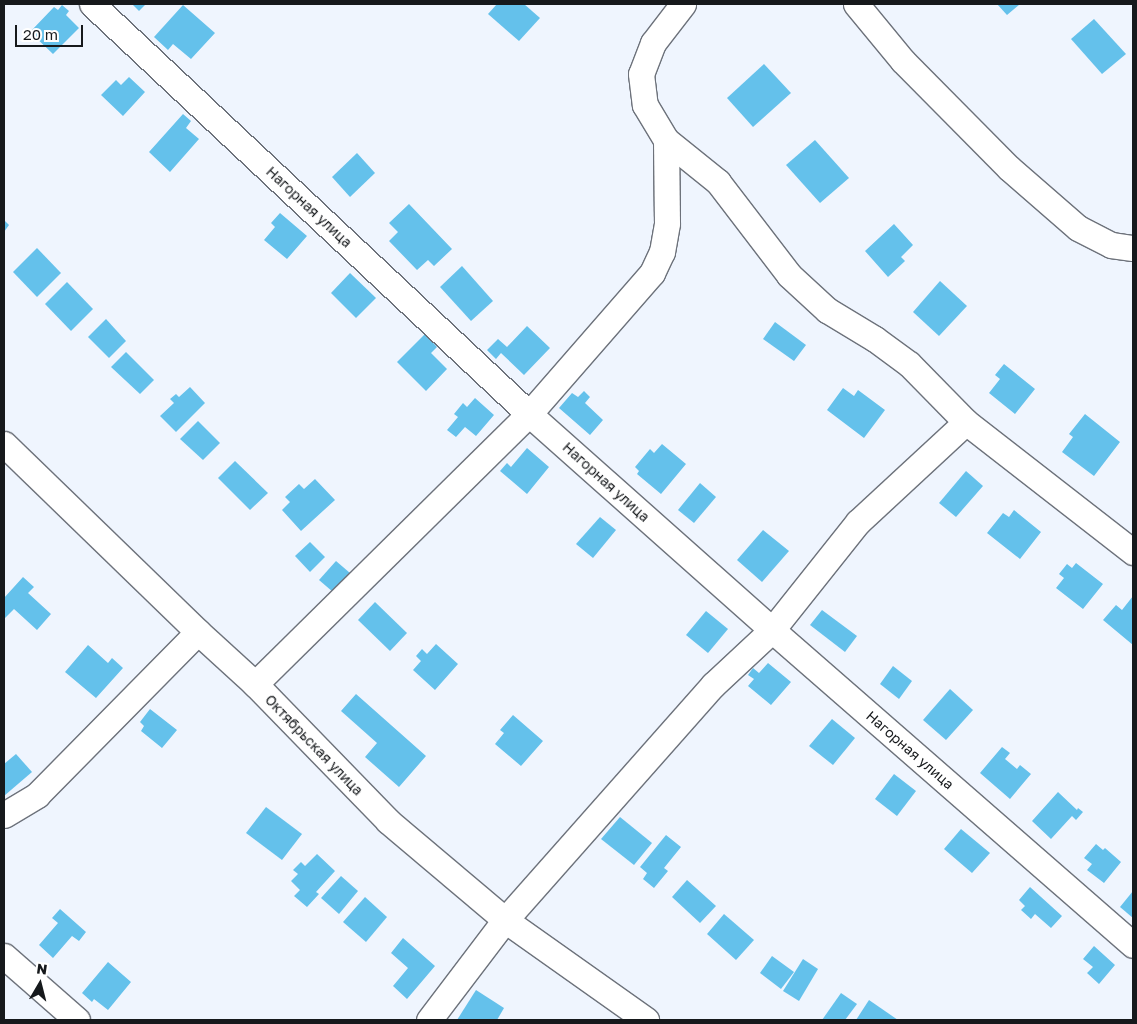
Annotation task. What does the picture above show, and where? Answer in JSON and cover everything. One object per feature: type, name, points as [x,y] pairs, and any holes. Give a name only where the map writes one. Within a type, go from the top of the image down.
[{"type":"street","name":"Нагорная улица","points":[[92,4],[529,414],[772,630],[1133,945]]},
{"type":"street","points":[[683,4],[654,44],[641,74],[645,105],[666,140],[718,182],[789,275],[827,310],[909,364],[966,422],[1133,552]]},
{"type":"street","points":[[856,4],[903,61],[1009,168],[1078,228],[1111,245],[1133,248]]},
{"type":"street","points":[[255,684],[529,414],[652,273],[662,252],[668,223],[666,140]]},
{"type":"street","points":[[428,1020],[505,920],[714,685],[772,630],[858,522],[966,422]]},
{"type":"street","name":"Октябрьская улица","points":[[4,444],[198,632],[255,684],[388,821],[505,920],[646,1020]]},
{"type":"street","points":[[4,815],[37,795],[198,632]]},
{"type":"street","points":[[4,956],[77,1020]]},
{"type":"building","points":[[132,4],[146,4],[139,11]]},
{"type":"building","points":[[497,4],[524,4],[540,18],[519,41],[488,14]]},
{"type":"building","points":[[997,4],[1020,4],[1007,15]]},
{"type":"building","points":[[62,5],[69,11],[66,15],[79,28],[53,54],[30,32],[54,7],[58,10]]},
{"type":"building","points":[[183,5],[215,33],[191,59],[173,44],[168,50],[154,37]]},
{"type":"building","points":[[1094,19],[1126,54],[1102,74],[1071,39]]},
{"type":"building","points":[[764,64],[791,93],[753,127],[727,98]]},
{"type":"building","points":[[129,77],[145,92],[123,116],[101,95],[116,80],[121,85]]},
{"type":"building","points":[[183,114],[191,121],[186,128],[199,139],[170,172],[149,152]]},
{"type":"building","points":[[815,140],[849,178],[820,203],[786,165]]},
{"type":"building","points":[[357,153],[375,173],[350,197],[332,177]]},
{"type":"building","points":[[409,204],[452,249],[434,266],[428,260],[417,270],[389,241],[398,232],[389,223]]},
{"type":"building","points":[[280,213],[307,236],[287,259],[264,240],[275,227],[271,223]]},
{"type":"building","points":[[4,220],[9,225],[4,232]]},
{"type":"building","points":[[894,224],[913,245],[901,257],[905,261],[888,277],[865,251]]},
{"type":"building","points":[[37,248],[61,273],[37,297],[13,272]]},
{"type":"building","points":[[462,266],[493,301],[471,321],[440,287]]},
{"type":"building","points":[[350,273],[376,298],[356,318],[331,293]]},
{"type":"building","points":[[940,281],[967,306],[939,336],[913,312]]},
{"type":"building","points":[[67,282],[93,309],[71,331],[45,304]]},
{"type":"building","points":[[106,319],[126,341],[109,358],[88,337]]},
{"type":"building","points":[[775,322],[806,345],[794,361],[763,339]]},
{"type":"building","points":[[527,326],[550,348],[524,375],[501,353],[496,359],[487,350],[498,339],[507,347]]},
{"type":"building","points":[[425,334],[437,347],[431,353],[447,369],[426,391],[397,362]]},
{"type":"building","points":[[126,352],[154,380],[140,394],[111,367]]},
{"type":"building","points":[[1004,364],[1035,389],[1015,414],[989,393],[1000,379],[995,375]]},
{"type":"building","points":[[190,387],[205,403],[176,432],[160,416],[174,403],[170,399],[176,394],[179,397]]},
{"type":"building","points":[[843,388],[854,396],[858,390],[885,410],[864,438],[827,410]]},
{"type":"building","points":[[584,391],[590,397],[585,403],[603,420],[590,435],[559,408],[572,393],[578,397]]},
{"type":"building","points":[[475,398],[494,415],[476,436],[465,427],[456,437],[447,430],[458,417],[454,414],[463,403],[467,407]]},
{"type":"building","points":[[1085,414],[1120,442],[1094,476],[1062,452],[1073,437],[1069,434]]},
{"type":"building","points":[[198,421],[220,443],[203,460],[180,439]]},
{"type":"building","points":[[662,444],[686,464],[661,494],[637,474],[639,471],[635,467],[650,449],[654,453]]},
{"type":"building","points":[[527,448],[549,467],[527,494],[500,471],[507,463],[511,467]]},
{"type":"building","points":[[235,461],[268,493],[250,510],[218,478]]},
{"type":"building","points":[[966,471],[983,486],[956,517],[939,503]]},
{"type":"building","points":[[315,479],[335,500],[301,531],[282,510],[290,502],[285,497],[299,484],[304,489]]},
{"type":"building","points":[[700,483],[716,497],[694,523],[678,510]]},
{"type":"building","points":[[1014,510],[1041,532],[1020,559],[987,533],[1003,513],[1009,517]]},
{"type":"building","points":[[600,517],[616,530],[593,558],[576,544]]},
{"type":"building","points":[[763,530],[789,551],[762,582],[737,560]]},
{"type":"building","points":[[310,542],[325,557],[310,572],[295,556]]},
{"type":"building","points":[[336,561],[350,573],[333,592],[319,580]]},
{"type":"building","points":[[1076,563],[1103,584],[1083,609],[1056,588],[1064,578],[1059,574],[1067,564],[1072,568]]},
{"type":"building","points":[[23,577],[34,587],[28,593],[51,614],[37,630],[14,609],[4,619],[4,598]]},
{"type":"building","points":[[1133,596],[1133,645],[1103,620],[1116,605],[1122,610]]},
{"type":"building","points":[[375,602],[407,633],[390,651],[358,620]]},
{"type":"building","points":[[822,610],[857,636],[845,652],[810,625]]},
{"type":"building","points":[[706,611],[728,629],[708,653],[686,635]]},
{"type":"building","points":[[436,644],[458,664],[435,690],[413,670],[421,661],[416,656],[422,649],[427,654]]},
{"type":"building","points":[[88,645],[108,663],[112,658],[123,668],[96,698],[65,672]]},
{"type":"building","points":[[768,663],[791,682],[771,705],[748,686],[754,679],[748,675],[753,668],[759,673]]},
{"type":"building","points":[[893,666],[912,681],[899,699],[880,684]]},
{"type":"building","points":[[950,689],[973,710],[946,740],[923,720]]},
{"type":"building","points":[[356,694],[426,756],[399,787],[365,757],[377,743],[341,711]]},
{"type":"building","points":[[150,709],[177,730],[162,748],[141,731],[144,726],[140,722]]},
{"type":"building","points":[[513,715],[543,741],[521,766],[495,744],[504,733],[500,730]]},
{"type":"building","points":[[832,719],[855,738],[833,765],[809,746]]},
{"type":"building","points":[[1002,747],[1010,753],[1005,759],[1017,769],[1020,765],[1031,774],[1010,799],[980,773]]},
{"type":"building","points":[[16,754],[32,772],[4,796],[4,764]]},
{"type":"building","points":[[894,774],[916,791],[897,816],[875,799]]},
{"type":"building","points":[[1058,792],[1077,810],[1078,808],[1083,812],[1076,820],[1072,816],[1051,839],[1032,821]]},
{"type":"building","points":[[266,807],[302,834],[282,860],[246,833]]},
{"type":"building","points":[[620,817],[652,843],[634,865],[601,839]]},
{"type":"building","points":[[961,829],[990,853],[972,873],[944,849]]},
{"type":"building","points":[[666,835],[681,847],[664,868],[668,871],[654,888],[643,879],[647,873],[640,867]]},
{"type":"building","points":[[1096,844],[1103,850],[1105,848],[1121,862],[1104,883],[1087,870],[1092,864],[1084,858]]},
{"type":"building","points":[[317,854],[335,871],[316,892],[319,894],[307,907],[294,896],[300,890],[291,881],[298,874],[293,870],[301,862],[305,866]]},
{"type":"building","points":[[341,876],[358,891],[339,914],[321,898]]},
{"type":"building","points":[[687,880],[716,906],[700,923],[672,897]]},
{"type":"building","points":[[1030,887],[1062,916],[1051,928],[1035,914],[1031,919],[1021,910],[1025,906],[1019,900]]},
{"type":"building","points":[[1133,891],[1133,918],[1120,907]]},
{"type":"building","points":[[365,897],[387,917],[366,942],[343,922]]},
{"type":"building","points":[[60,909],[86,932],[79,941],[72,936],[53,958],[39,945],[58,923],[52,918]]},
{"type":"building","points":[[724,914],[754,940],[736,960],[707,934]]},
{"type":"building","points":[[403,938],[435,966],[407,999],[393,986],[408,968],[391,953]]},
{"type":"building","points":[[1094,946],[1115,965],[1099,984],[1087,973],[1093,967],[1083,959]]},
{"type":"building","points":[[772,956],[794,972],[781,989],[760,973]]},
{"type":"building","points":[[803,959],[818,969],[799,1001],[783,991]]},
{"type":"building","points":[[108,962],[131,982],[108,1010],[94,999],[92,1002],[82,993]]},
{"type":"building","points":[[476,990],[504,1008],[497,1020],[457,1020]]},
{"type":"building","points":[[841,993],[857,1004],[845,1020],[822,1020]]},
{"type":"building","points":[[869,1000],[898,1020],[856,1020]]}]
